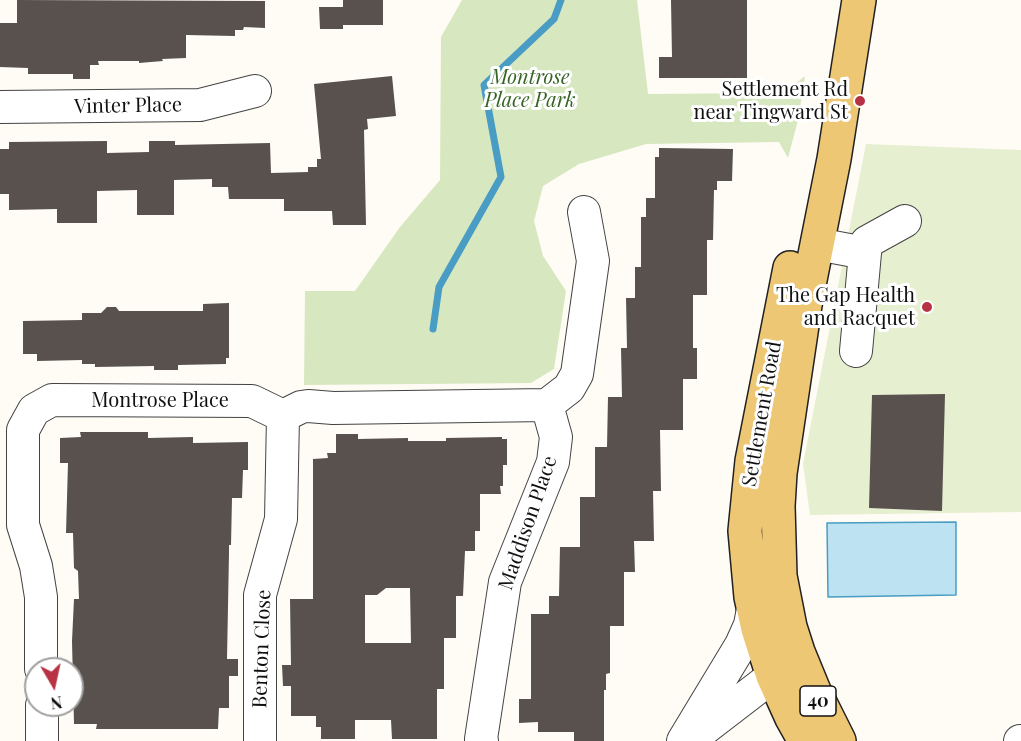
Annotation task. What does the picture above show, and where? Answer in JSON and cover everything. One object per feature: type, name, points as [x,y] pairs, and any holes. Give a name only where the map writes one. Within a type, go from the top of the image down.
[{"type":"main road","name":"Settlement Road","points":[[839,741],[824,714],[790,627],[780,576],[778,506],[781,461],[805,305],[834,159],[858,7]]},
{"type":"main road","name":"Settlement Road","points":[[805,741],[773,676],[753,609],[746,531],[752,461],[818,134],[829,93],[858,7]]},
{"type":"street","name":"Vinter Place","points":[[0,107],[201,105],[255,91]]},
{"type":"street","points":[[283,416],[300,407],[308,406],[333,408],[547,405],[569,388],[577,374],[593,261],[584,212]]},
{"type":"street","points":[[856,351],[867,242],[905,221]]},
{"type":"street","points":[[816,244],[866,253]]},
{"type":"street","name":"Montrose Place","points":[[41,657],[40,597],[36,566],[23,525],[22,500],[23,429],[34,410],[52,400],[252,402],[260,403],[270,411],[283,416]]},
{"type":"street","name":"Maddison Place","points":[[482,741],[505,582],[553,462],[556,436],[547,405]]},
{"type":"street","name":"Benton Close","points":[[260,741],[260,595],[281,519],[283,416]]},
{"type":"street","points":[[683,741],[741,645],[752,620],[753,609]]},
{"type":"street","points":[[688,741],[773,676],[801,659]]},
{"type":"street","points":[[42,717],[42,741]]},
{"type":"green space","name":"Montrose Place Park","points":[[462,0],[637,0],[648,94],[784,93],[805,76],[798,120],[788,158],[779,142],[646,144],[579,164],[543,186],[534,221],[543,256],[566,291],[554,369],[531,383],[304,385],[305,291],[355,291],[400,227],[440,180],[441,37]]},
{"type":"green space","name":"The Gap Health and Racquet","points":[[866,144],[1021,150],[1021,512],[810,515],[803,464]]},
{"type":"water","points":[[956,522],[956,595],[828,597],[827,523]]},
{"type":"building","points":[[17,0],[265,1],[265,28],[244,27],[243,30],[235,30],[235,36],[186,35],[186,58],[139,63],[139,61],[98,61],[99,65],[90,65],[90,79],[73,79],[73,74],[28,74],[28,68],[0,67],[0,23],[17,23]]},
{"type":"building","points":[[343,0],[383,0],[383,25],[343,25],[343,29],[320,29],[319,7],[343,7]]},
{"type":"building","points":[[671,0],[747,0],[747,78],[659,78],[659,57],[672,57]]},
{"type":"building","points":[[392,76],[396,116],[367,119],[368,129],[364,130],[366,225],[333,225],[332,211],[284,211],[284,199],[229,199],[228,187],[212,187],[212,179],[174,180],[174,215],[137,215],[137,190],[97,191],[97,223],[57,223],[57,209],[9,210],[9,194],[0,194],[0,149],[9,149],[9,142],[107,141],[107,153],[149,152],[149,141],[175,141],[175,145],[270,143],[271,173],[308,172],[308,167],[317,167],[317,159],[321,159],[314,84]]},
{"type":"building","points":[[659,148],[733,149],[732,181],[717,181],[717,190],[714,190],[713,240],[707,240],[707,295],[693,295],[693,348],[697,348],[697,379],[683,379],[683,430],[660,430],[661,491],[653,491],[654,541],[634,541],[635,572],[624,572],[624,626],[610,626],[610,673],[606,674],[606,690],[604,690],[604,741],[574,741],[574,732],[538,732],[538,722],[519,723],[519,699],[531,699],[531,614],[549,614],[549,596],[559,596],[560,547],[580,547],[580,497],[595,497],[595,447],[607,447],[608,397],[622,397],[621,348],[627,348],[626,298],[635,298],[635,267],[641,267],[641,217],[646,217],[646,198],[655,198],[655,157],[659,157]]},
{"type":"building","points":[[229,303],[229,358],[226,358],[226,364],[178,365],[178,370],[154,370],[154,366],[95,367],[95,364],[82,364],[82,360],[37,361],[37,354],[23,354],[23,321],[82,320],[82,313],[101,313],[107,307],[116,307],[119,311],[203,311],[203,304]]},
{"type":"building","points":[[945,394],[942,511],[869,508],[872,395]]},
{"type":"building","points":[[80,432],[148,432],[148,438],[193,437],[193,443],[248,442],[248,470],[243,470],[242,498],[232,498],[231,545],[229,545],[227,659],[238,659],[238,676],[229,676],[229,708],[219,708],[218,729],[96,729],[97,724],[74,724],[74,717],[84,717],[84,657],[72,657],[74,599],[79,599],[78,571],[74,568],[73,533],[66,533],[68,463],[60,463],[60,438],[81,437]]},
{"type":"building","points":[[336,434],[358,434],[358,439],[408,438],[408,441],[446,441],[446,438],[502,437],[502,439],[507,439],[507,465],[503,465],[501,494],[480,494],[480,531],[475,531],[475,551],[465,551],[463,596],[456,596],[456,638],[444,638],[444,689],[437,689],[437,739],[392,739],[391,720],[355,720],[355,739],[321,739],[321,727],[316,727],[316,716],[291,716],[291,686],[283,686],[282,665],[291,665],[290,599],[313,599],[313,459],[328,458],[327,453],[336,453]],"holes":[[[386,588],[410,588],[411,643],[365,643],[365,595],[377,595]]]},
{"type":"waterway","points":[[433,329],[439,287],[501,177],[484,85],[554,19],[561,0]]},
{"type":"place","name":"Settlement Rd near Tingward St","points":[[860,101]]},
{"type":"place","name":"The Gap Health and Racquet","points":[[927,307]]}]
